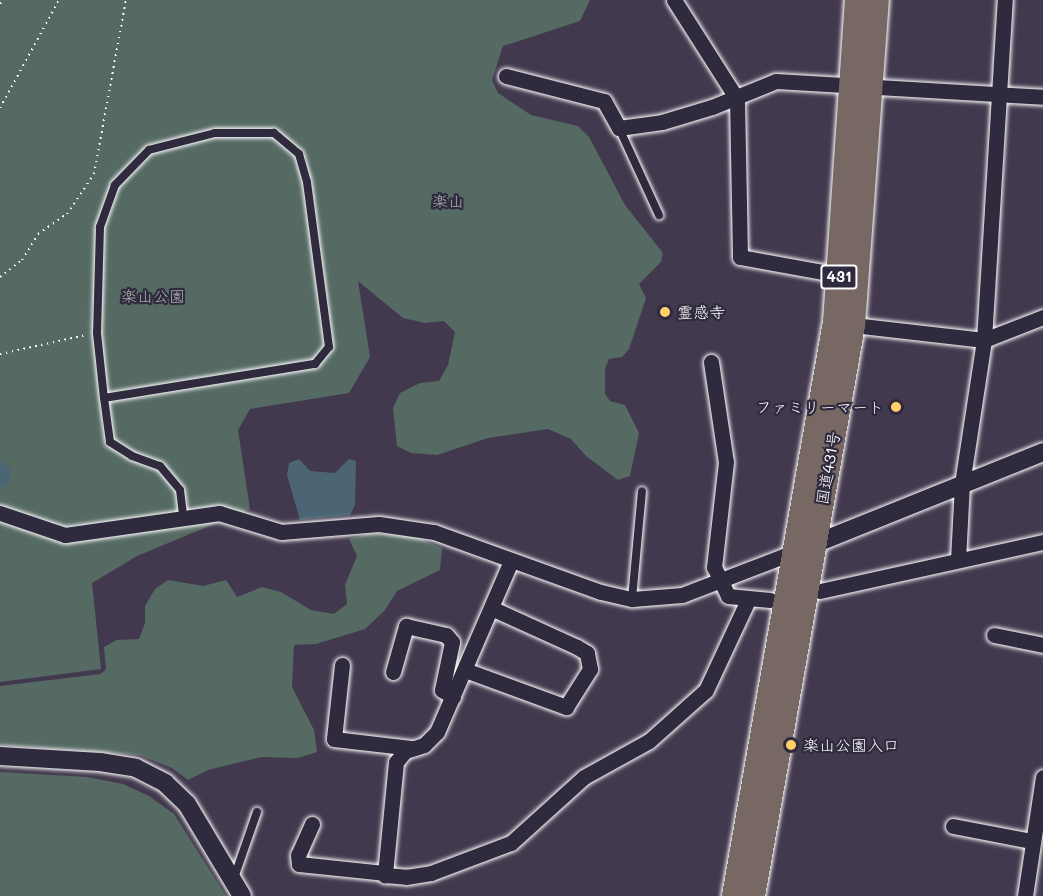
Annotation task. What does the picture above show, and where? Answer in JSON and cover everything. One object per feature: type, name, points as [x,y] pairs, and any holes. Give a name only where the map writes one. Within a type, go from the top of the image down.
[{"type":"highway","name":"国道431号","points":[[734,896],[804,548],[854,325],[861,87],[857,0]]},
{"type":"highway","name":"国道431号","points":[[753,896],[804,548],[861,87],[877,0]]},
{"type":"street","points":[[674,0],[737,99],[740,256],[839,275]]},
{"type":"street","points":[[958,560],[962,484],[984,340],[1005,0]]},
{"type":"street","points":[[506,76],[604,101],[619,128],[662,122],[737,99],[776,81],[1043,97]]},
{"type":"street","points":[[854,325],[984,340],[1043,317]]},
{"type":"street","points":[[711,362],[726,462],[714,567],[728,596],[748,600],[770,600]]},
{"type":"street","points":[[0,513],[65,534],[116,530],[183,516],[219,513],[281,532],[379,524],[434,532],[601,592],[632,598],[682,595],[1043,452]]},
{"type":"street","points":[[820,591],[1043,542]]},
{"type":"street","points":[[342,665],[334,739],[412,748],[424,745],[437,732],[511,561]]},
{"type":"street","points":[[312,824],[298,855],[299,864],[416,876],[511,843],[575,784],[649,741],[706,690],[748,600]]},
{"type":"street","points":[[465,670],[566,707],[590,669],[587,654],[577,647],[491,608]]},
{"type":"street","points":[[393,672],[406,627],[446,635],[452,642],[442,690],[453,697]]},
{"type":"street","points":[[993,636],[1043,645]]},
{"type":"street","points":[[384,873],[393,770],[400,757],[412,748]]},
{"type":"street","points":[[0,756],[100,762],[136,768],[165,783],[187,804],[237,888]]},
{"type":"street","points":[[1025,896],[1031,841],[1043,777]]},
{"type":"street","points":[[953,826],[1031,841]]},
{"type":"lane","points":[[619,128],[659,215]]},
{"type":"lane","points":[[104,398],[315,364],[329,347],[307,182],[299,154],[274,132],[215,133],[149,150],[115,185],[100,227],[97,333],[104,398],[110,442],[132,456],[160,466],[180,490],[183,516]]},
{"type":"lane","points":[[632,598],[642,491]]},
{"type":"lane","points":[[237,888],[257,812]]},
{"type":"path","points":[[0,4],[3,0]]},
{"type":"path","points":[[0,108],[59,0]]},
{"type":"path","points":[[0,277],[22,260],[38,234],[67,214],[94,174],[126,0]]},
{"type":"path","points":[[0,354],[97,333]]},
{"type":"green space","name":"楽山","points":[[0,0],[590,0],[580,21],[503,46],[492,80],[498,93],[531,115],[578,126],[589,137],[625,205],[663,253],[661,262],[639,284],[646,298],[629,349],[622,357],[609,359],[605,369],[605,394],[610,401],[625,405],[639,433],[630,476],[618,480],[586,456],[571,439],[548,429],[488,438],[437,455],[411,453],[397,446],[393,408],[400,393],[420,383],[439,381],[448,365],[455,332],[444,321],[425,323],[403,318],[358,281],[370,357],[349,393],[250,409],[238,430],[250,509],[137,556],[92,583],[101,669],[0,682]]},
{"type":"green space","points":[[372,533],[416,537],[442,548],[440,570],[397,591],[385,610],[365,629],[316,644],[294,645],[292,687],[314,730],[317,752],[298,758],[261,757],[208,770],[188,780],[172,768],[139,755],[0,745],[0,686],[101,674],[106,669],[104,647],[117,640],[139,639],[145,623],[145,606],[155,589],[168,580],[203,586],[226,580],[237,597],[262,587],[281,592],[311,610],[334,614],[347,604],[345,585],[357,556],[349,539]]},
{"type":"green space","points":[[0,772],[87,777],[123,784],[149,796],[174,814],[226,896],[0,896]]},
{"type":"water","points":[[299,459],[310,471],[335,473],[349,459],[356,461],[355,505],[350,515],[300,520],[287,475],[289,463]]},
{"type":"water","points":[[0,460],[11,469],[9,485],[0,487]]},
{"type":"place","name":"霊感寺","points":[[665,312]]},
{"type":"place","name":"ファミリーマート","points":[[896,407]]},
{"type":"place","name":"楽山公園入口","points":[[791,745]]},
{"type":"park label","name":"楽山公園","points":[[153,296]]}]
